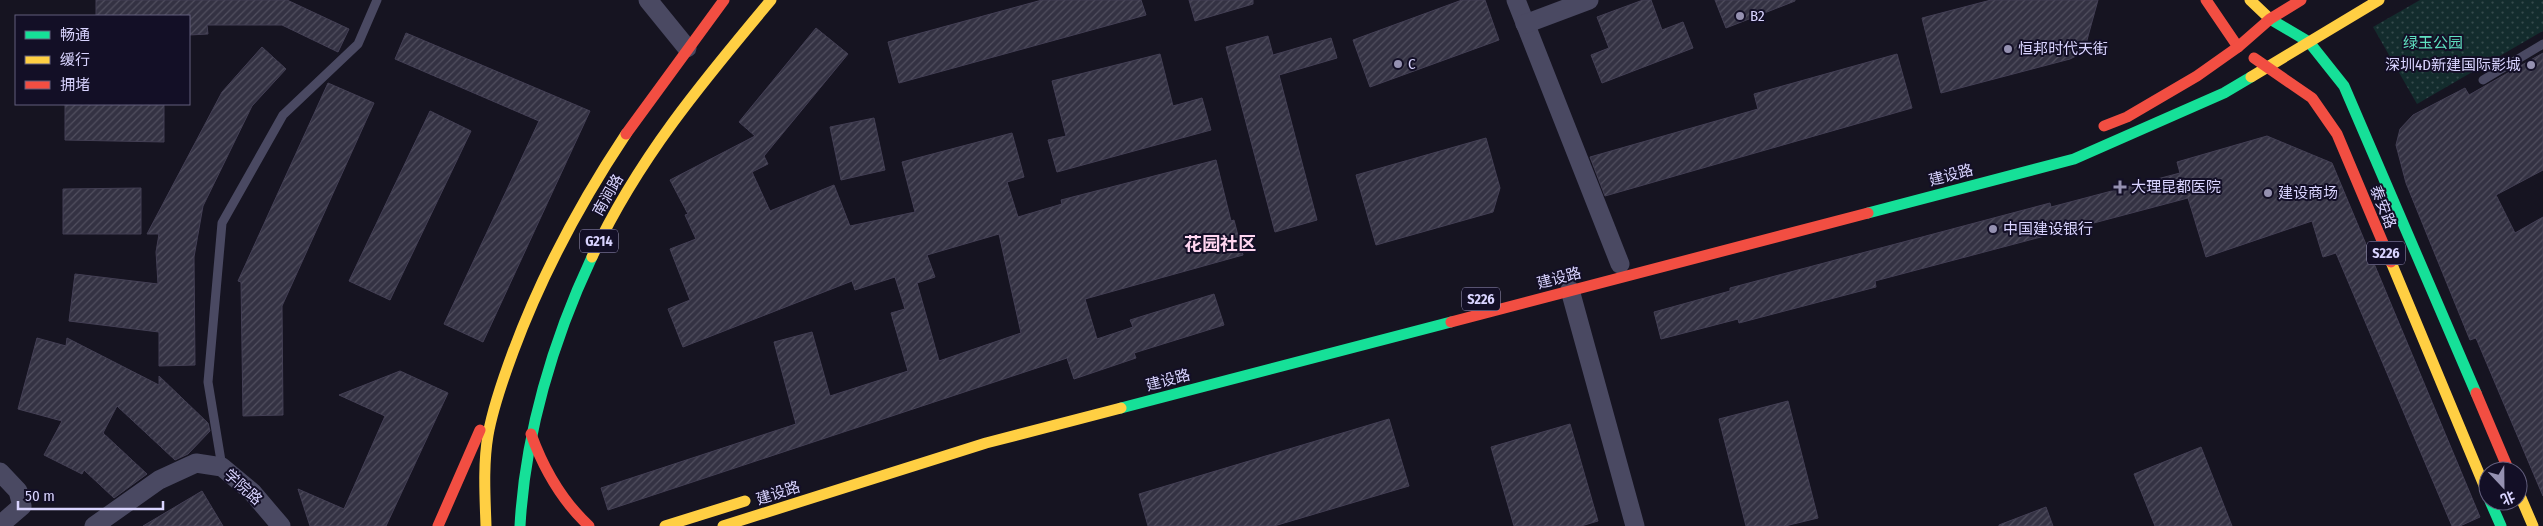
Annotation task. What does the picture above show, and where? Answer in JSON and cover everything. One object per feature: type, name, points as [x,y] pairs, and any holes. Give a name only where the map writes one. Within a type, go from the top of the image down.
[{"type":"main road","name":"南涧路","points":[[520,526],[525,467],[531,434],[554,356],[587,266],[623,196],[646,160],[702,60],[724,0]]},
{"type":"main road","name":"南涧路","points":[[486,526],[483,484],[488,433],[504,376],[536,292],[565,230],[608,158],[702,60],[771,0]]},
{"type":"main road","name":"泰安路","points":[[2206,0],[2238,47],[2312,98],[2337,134],[2478,471]]},
{"type":"main road","name":"泰安路","points":[[2250,0],[2270,19],[2309,42],[2344,86],[2506,461]]},
{"type":"main road","points":[[2094,131],[2127,117],[2198,76],[2238,47],[2270,19],[2301,0]]},
{"type":"main road","name":"建设路","points":[[723,526],[986,443],[2074,159],[2224,93],[2379,0]]},
{"type":"main road","points":[[438,526],[504,376]]},
{"type":"main road","points":[[531,434],[538,454],[554,487],[571,509],[589,526]]},
{"type":"main road","name":"建设路","points":[[665,526],[758,497]]},
{"type":"main road","points":[[2494,511],[2500,526]]},
{"type":"main road","points":[[2527,511],[2533,526]]},
{"type":"street","points":[[648,0],[702,60]]},
{"type":"street","points":[[1516,0],[1620,264]]},
{"type":"street","points":[[1525,24],[1589,0]]},
{"type":"street","points":[[1570,290],[1635,526]]},
{"type":"street","name":"学院路","points":[[94,526],[159,480],[196,463],[222,467],[252,492],[281,526]]},
{"type":"street","points":[[0,472],[18,491],[22,506],[0,525]]},
{"type":"lane","points":[[222,467],[208,382],[222,223],[283,115],[358,44],[376,0]]},
{"type":"lane","points":[[2483,80],[2543,44]]},
{"type":"green space","name":"绿玉公园","points":[[2420,0],[2543,0],[2543,31],[2417,104],[2373,27]]},
{"type":"building","points":[[96,0],[287,0],[349,29],[338,52],[282,25],[207,25],[208,34],[190,35],[190,15],[96,15]]},
{"type":"building","points":[[1042,0],[1141,0],[1146,15],[899,83],[888,42]]},
{"type":"building","points":[[1189,0],[1253,0],[1253,4],[1195,21]]},
{"type":"building","name":"C","points":[[1462,0],[1485,0],[1499,40],[1370,87],[1353,40]]},
{"type":"building","points":[[1643,0],[1651,0],[1662,30],[1683,22],[1693,48],[1602,83],[1591,55],[1609,48],[1597,17]]},
{"type":"building","name":"B2","points":[[1715,0],[1795,0],[1795,1],[1726,28]]},
{"type":"building","name":"恒邦时代天街","points":[[1991,0],[2098,0],[2087,40],[2089,46],[2084,52],[2070,59],[1941,93],[1922,18]]},
{"type":"building","points":[[816,28],[848,54],[764,156],[768,164],[752,172],[770,211],[834,185],[850,226],[915,212],[902,162],[1012,133],[1024,177],[1007,182],[1018,217],[1062,204],[1061,200],[1216,160],[1231,221],[1234,220],[1243,255],[1085,299],[1097,339],[1133,327],[1130,320],[1214,294],[1224,325],[1134,353],[1136,358],[1074,379],[1067,358],[608,510],[601,488],[796,424],[774,342],[812,332],[830,396],[908,371],[891,313],[905,309],[895,277],[855,290],[852,281],[683,347],[668,309],[690,300],[670,249],[696,239],[685,215],[688,214],[670,180],[755,136],[739,122]],"holes":[[[999,234],[1021,333],[939,361],[917,283],[935,277],[927,255]]]},
{"type":"building","points":[[406,33],[590,111],[483,342],[444,324],[539,121],[395,59]]},
{"type":"building","points":[[1268,36],[1273,55],[1331,38],[1337,58],[1279,75],[1317,220],[1275,232],[1226,47]]},
{"type":"building","points":[[262,47],[286,69],[252,106],[203,206],[194,257],[195,365],[159,366],[159,332],[69,321],[75,274],[158,284],[156,252],[159,234],[147,234],[222,92]]},
{"type":"building","points":[[2543,53],[2543,170],[2496,195],[2515,233],[2543,217],[2543,496],[2476,338],[2470,340],[2406,183],[2396,145],[2400,129],[2413,115],[2465,88],[2469,95]]},
{"type":"building","points":[[1160,54],[1173,106],[1202,98],[1211,130],[1057,172],[1048,140],[1066,136],[1052,81]]},
{"type":"building","points":[[1897,54],[1912,108],[1605,196],[1590,157],[1758,109],[1754,94]]},
{"type":"building","points":[[328,83],[374,103],[282,306],[283,415],[243,416],[241,282],[238,281]]},
{"type":"building","points":[[65,105],[164,105],[164,142],[65,140]]},
{"type":"building","points":[[430,111],[471,131],[390,300],[349,281]]},
{"type":"building","points":[[874,118],[885,170],[841,180],[830,127]]},
{"type":"building","points":[[2267,136],[2332,163],[2480,517],[2460,526],[2452,526],[2336,253],[2323,257],[2312,221],[2206,257],[2188,198],[1875,281],[1876,287],[1739,323],[1738,319],[1661,339],[1654,312],[1730,291],[1730,288],[2050,203],[2051,207],[2180,173],[2177,162]]},
{"type":"building","points":[[1486,138],[1500,188],[1493,212],[1376,245],[1356,175]]},
{"type":"building","points":[[141,188],[141,234],[63,234],[63,189]]},
{"type":"building","points":[[37,338],[66,346],[67,338],[159,385],[159,376],[208,423],[210,431],[188,454],[175,460],[117,406],[103,433],[147,474],[114,498],[84,470],[82,474],[44,455],[62,421],[18,409]]},
{"type":"building","points":[[400,371],[448,393],[386,526],[310,526],[298,489],[344,509],[385,416],[339,395]]},
{"type":"building","points":[[1788,401],[1818,518],[1785,526],[1746,526],[1719,419]]},
{"type":"building","points":[[1389,419],[1409,486],[1274,526],[1148,526],[1139,494]]},
{"type":"building","points":[[1570,424],[1598,521],[1581,526],[1514,526],[1491,447]]},
{"type":"building","points":[[2201,447],[2232,526],[2155,526],[2134,474]]},
{"type":"building","points":[[202,491],[223,526],[143,526]]},
{"type":"building","points":[[2046,507],[2053,526],[1999,526],[1999,525]]},
{"type":"traffic: fast","points":[[2270,19],[2309,42],[2344,86],[2476,393]]},
{"type":"traffic: fast","points":[[1868,213],[2074,159],[2224,93],[2251,77]]},
{"type":"traffic: fast","points":[[520,526],[528,457],[543,388],[565,321],[592,257]]},
{"type":"traffic: fast","points":[[1121,408],[1451,322]]},
{"type":"traffic: fast","points":[[2494,511],[2501,526]]},
{"type":"traffic: slow","points":[[592,257],[629,187],[650,154],[696,91],[771,0]]},
{"type":"traffic: slow","points":[[2250,0],[2270,19]]},
{"type":"traffic: slow","points":[[2251,77],[2379,0]]},
{"type":"traffic: slow","points":[[486,526],[486,446],[493,414],[506,372],[524,323],[549,267],[593,186],[626,134]]},
{"type":"traffic: slow","points":[[2391,262],[2478,471]]},
{"type":"traffic: slow","points":[[723,526],[986,443],[1121,408]]},
{"type":"traffic: slow","points":[[665,526],[745,501]]},
{"type":"traffic: slow","points":[[2527,511],[2533,526]]},
{"type":"traffic: jam","points":[[626,134],[724,0]]},
{"type":"traffic: jam","points":[[2206,0],[2238,47]]},
{"type":"traffic: jam","points":[[2104,126],[2127,117],[2197,76],[2238,47],[2270,19],[2301,0]]},
{"type":"traffic: jam","points":[[2254,58],[2312,98],[2337,134],[2391,262]]},
{"type":"traffic: jam","points":[[1451,322],[1868,213]]},
{"type":"traffic: jam","points":[[2476,393],[2505,461]]},
{"type":"traffic: jam","points":[[438,526],[480,430]]},
{"type":"traffic: jam","points":[[531,434],[554,484],[570,506],[589,526]]},
{"type":"place","name":"B2","points":[[1740,16]]},
{"type":"place","name":"恒邦时代天街","points":[[2008,49]]},
{"type":"place","name":"C","points":[[1398,64]]},
{"type":"place","name":"深圳4D新建国际影城","points":[[2531,65]]},
{"type":"place","name":"大理昆都医院","points":[[2120,187]]},
{"type":"place","name":"建设商场","points":[[2268,193]]},
{"type":"place","name":"中国建设银行","points":[[1993,229]]},
{"type":"district","name":"花园社区","points":[[1220,244]]}]
